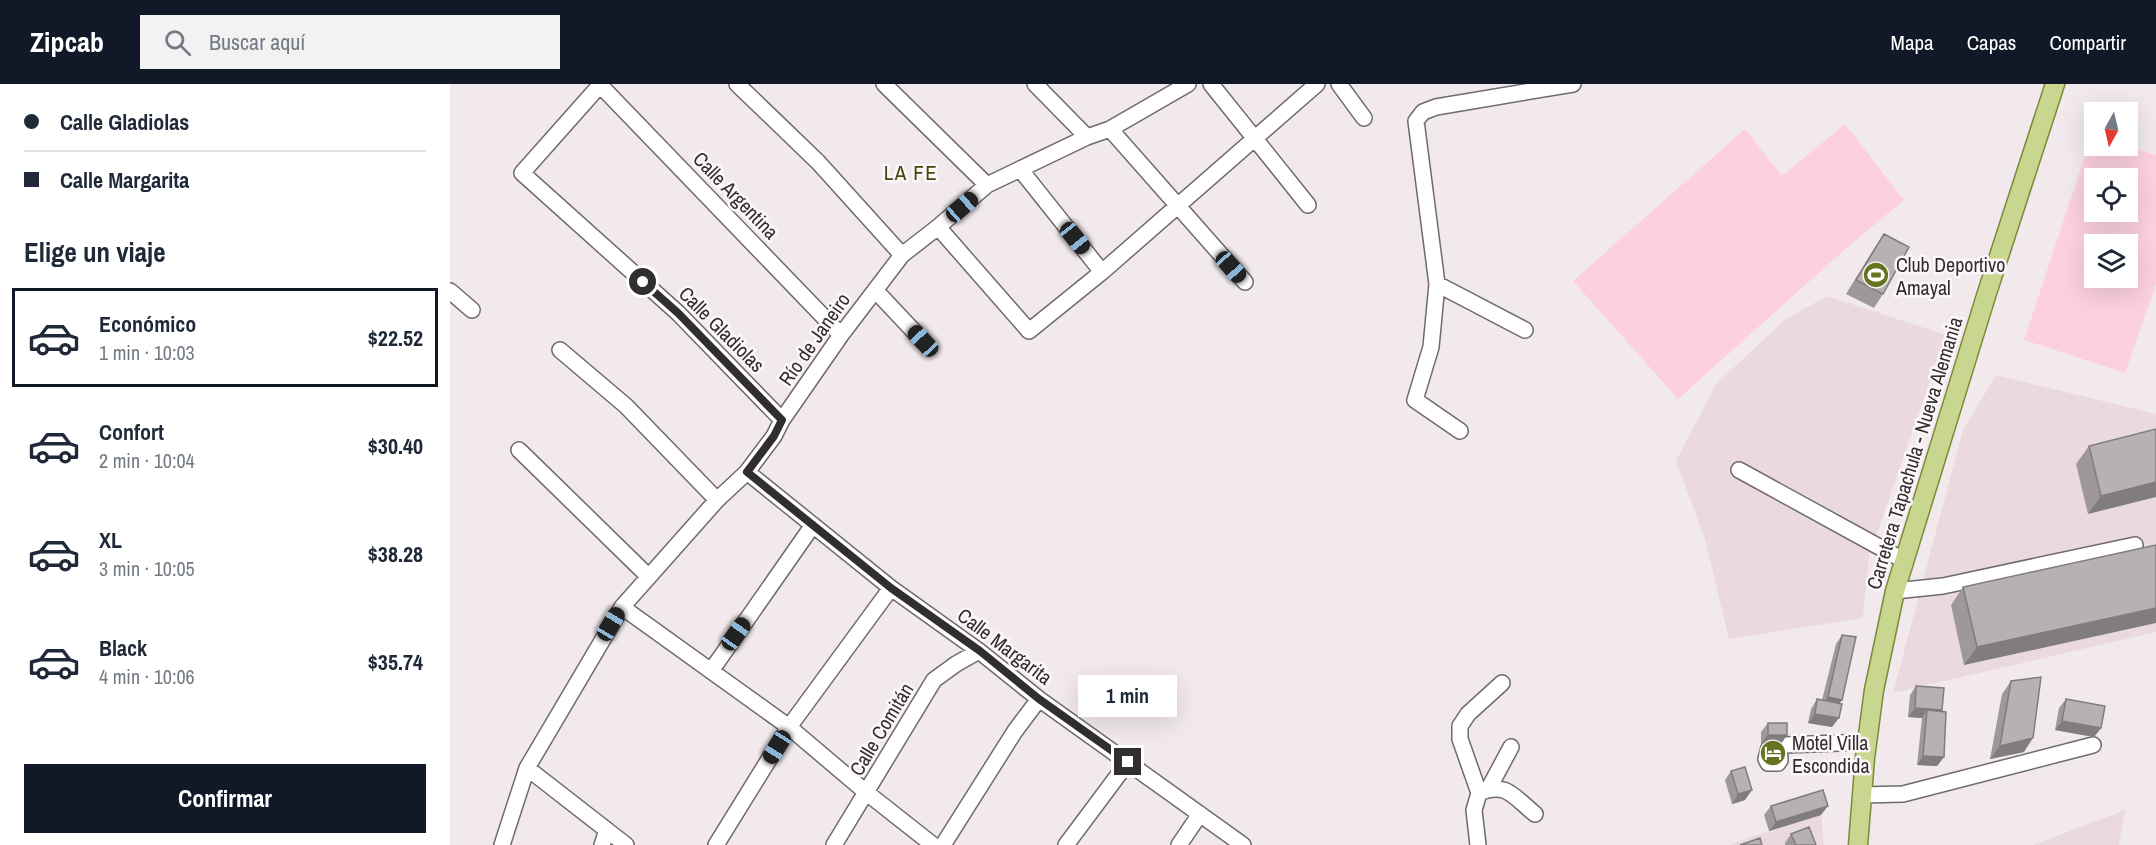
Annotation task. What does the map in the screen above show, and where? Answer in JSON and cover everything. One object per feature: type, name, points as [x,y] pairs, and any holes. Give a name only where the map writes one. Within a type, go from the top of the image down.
[{"type":"main road","name":"Carretera Tapachula - Nueva Alemania","points":[[1858,845],[1861,795],[1874,690],[1903,560],[2055,84]]},
{"type":"street","name":"Calle Gladiolas","points":[[600,84],[522,173],[678,313],[782,420]]},
{"type":"street","name":"Calle Argentina","points":[[600,84],[841,335]]},
{"type":"street","points":[[737,84],[818,162],[902,255]]},
{"type":"street","points":[[884,84],[987,185]]},
{"type":"street","points":[[1035,84],[1087,137]]},
{"type":"street","points":[[1211,84],[1308,205]]},
{"type":"street","points":[[938,227],[1029,331],[1102,272],[1317,84]]},
{"type":"street","points":[[1339,84],[1364,118]]},
{"type":"street","points":[[1460,431],[1415,400],[1431,347],[1437,284],[1416,121],[1423,112],[1436,107],[1497,90],[1573,84]]},
{"type":"street","name":"Río de Janeiro","points":[[502,845],[527,768],[622,607],[717,500],[747,472],[774,436],[782,420],[841,335],[902,255],[987,185],[1087,137],[1110,129],[1184,85]]},
{"type":"street","points":[[1110,129],[1245,282]]},
{"type":"street","points":[[1020,169],[1102,272]]},
{"type":"street","points":[[1437,284],[1525,330]]},
{"type":"street","points":[[875,290],[923,341]]},
{"type":"street","points":[[450,291],[472,310]]},
{"type":"street","points":[[560,350],[626,406],[717,500]]},
{"type":"street","points":[[519,450],[649,577]]},
{"type":"street","points":[[1739,470],[1903,560]]},
{"type":"street","name":"Calle Margarita","points":[[747,472],[891,588],[980,651],[1039,699],[1243,845]]},
{"type":"street","points":[[711,671],[813,525]]},
{"type":"street","points":[[1895,591],[1943,586],[2135,545]]},
{"type":"street","points":[[716,845],[789,727],[891,588]]},
{"type":"street","points":[[622,607],[789,727],[867,794],[933,845]]},
{"type":"street","name":"Calle Comitán","points":[[834,845],[934,680],[956,664],[980,651]]},
{"type":"street","points":[[1484,791],[1460,739],[1460,726],[1468,714],[1502,683]]},
{"type":"street","points":[[943,845],[1015,731],[1039,699]]},
{"type":"street","points":[[1779,746],[1867,742]]},
{"type":"street","points":[[1861,795],[1903,794],[2093,745]]},
{"type":"street","points":[[1478,845],[1474,810],[1511,747]]},
{"type":"street","points":[[1066,845],[1128,762]]},
{"type":"street","points":[[527,768],[626,845]]},
{"type":"street","points":[[1484,791],[1499,787],[1534,814]]},
{"type":"street","points":[[1179,845],[1200,814]]},
{"type":"street","points":[[602,845],[607,830]]},
{"type":"shaded area","points":[[1845,124],[1904,200],[1842,252],[1678,399],[1573,281],[1745,129],[1782,176]]},
{"type":"shaded area","points":[[2138,150],[2156,155],[2156,284],[2125,373],[2024,340],[2085,156],[2138,156]]},
{"type":"shaded area","points":[[1827,296],[1946,335],[1869,556],[1863,618],[1729,639],[1705,539],[1676,461],[1716,384],[1786,319]]},
{"type":"shaded area","points":[[1996,375],[2156,414],[2156,632],[1893,693],[1963,430]]},
{"type":"shaded area","points":[[2125,810],[2119,845],[2033,845]]},
{"type":"shaded area","points":[[1821,815],[1824,845],[1728,845],[1769,831]]},
{"type":"building","points":[[1884,234],[1909,247],[1883,294],[1856,280]]},
{"type":"building","points":[[2156,429],[2156,482],[2101,496],[2089,446]]},
{"type":"building","points":[[2156,545],[2156,608],[1977,647],[1963,587]]},
{"type":"building","points":[[1842,635],[1856,637],[1842,700],[1828,697]]},
{"type":"building","points":[[2041,677],[2033,738],[2000,746],[2011,681]]},
{"type":"building","points":[[1916,686],[1944,688],[1942,710],[1915,708]]},
{"type":"building","points":[[1817,699],[1842,704],[1839,718],[1815,714]]},
{"type":"building","points":[[2066,699],[2105,706],[2101,728],[2062,721]]},
{"type":"building","points":[[1927,710],[1946,712],[1944,757],[1923,756]]},
{"type":"building","points":[[1768,723],[1787,723],[1787,735],[1768,735]]},
{"type":"building","points":[[1745,767],[1752,790],[1738,794],[1731,771]]},
{"type":"building","points":[[1823,790],[1828,806],[1776,822],[1771,806]]},
{"type":"building","points":[[1809,827],[1816,845],[1796,845],[1791,834]]},
{"type":"building","points":[[1760,838],[1762,845],[1740,845]]},
{"type":"place","name":"Club Deportivo Amayal","points":[[1876,275]]},
{"type":"place","name":"Motel Villa Escondida","points":[[1773,753]]},
{"type":"district","name":"LA FE","points":[[911,172]]},
{"type":"route","points":[[643,282],[678,313],[782,420],[774,436],[747,472],[891,588],[980,651],[1039,699],[1128,762]]}]
